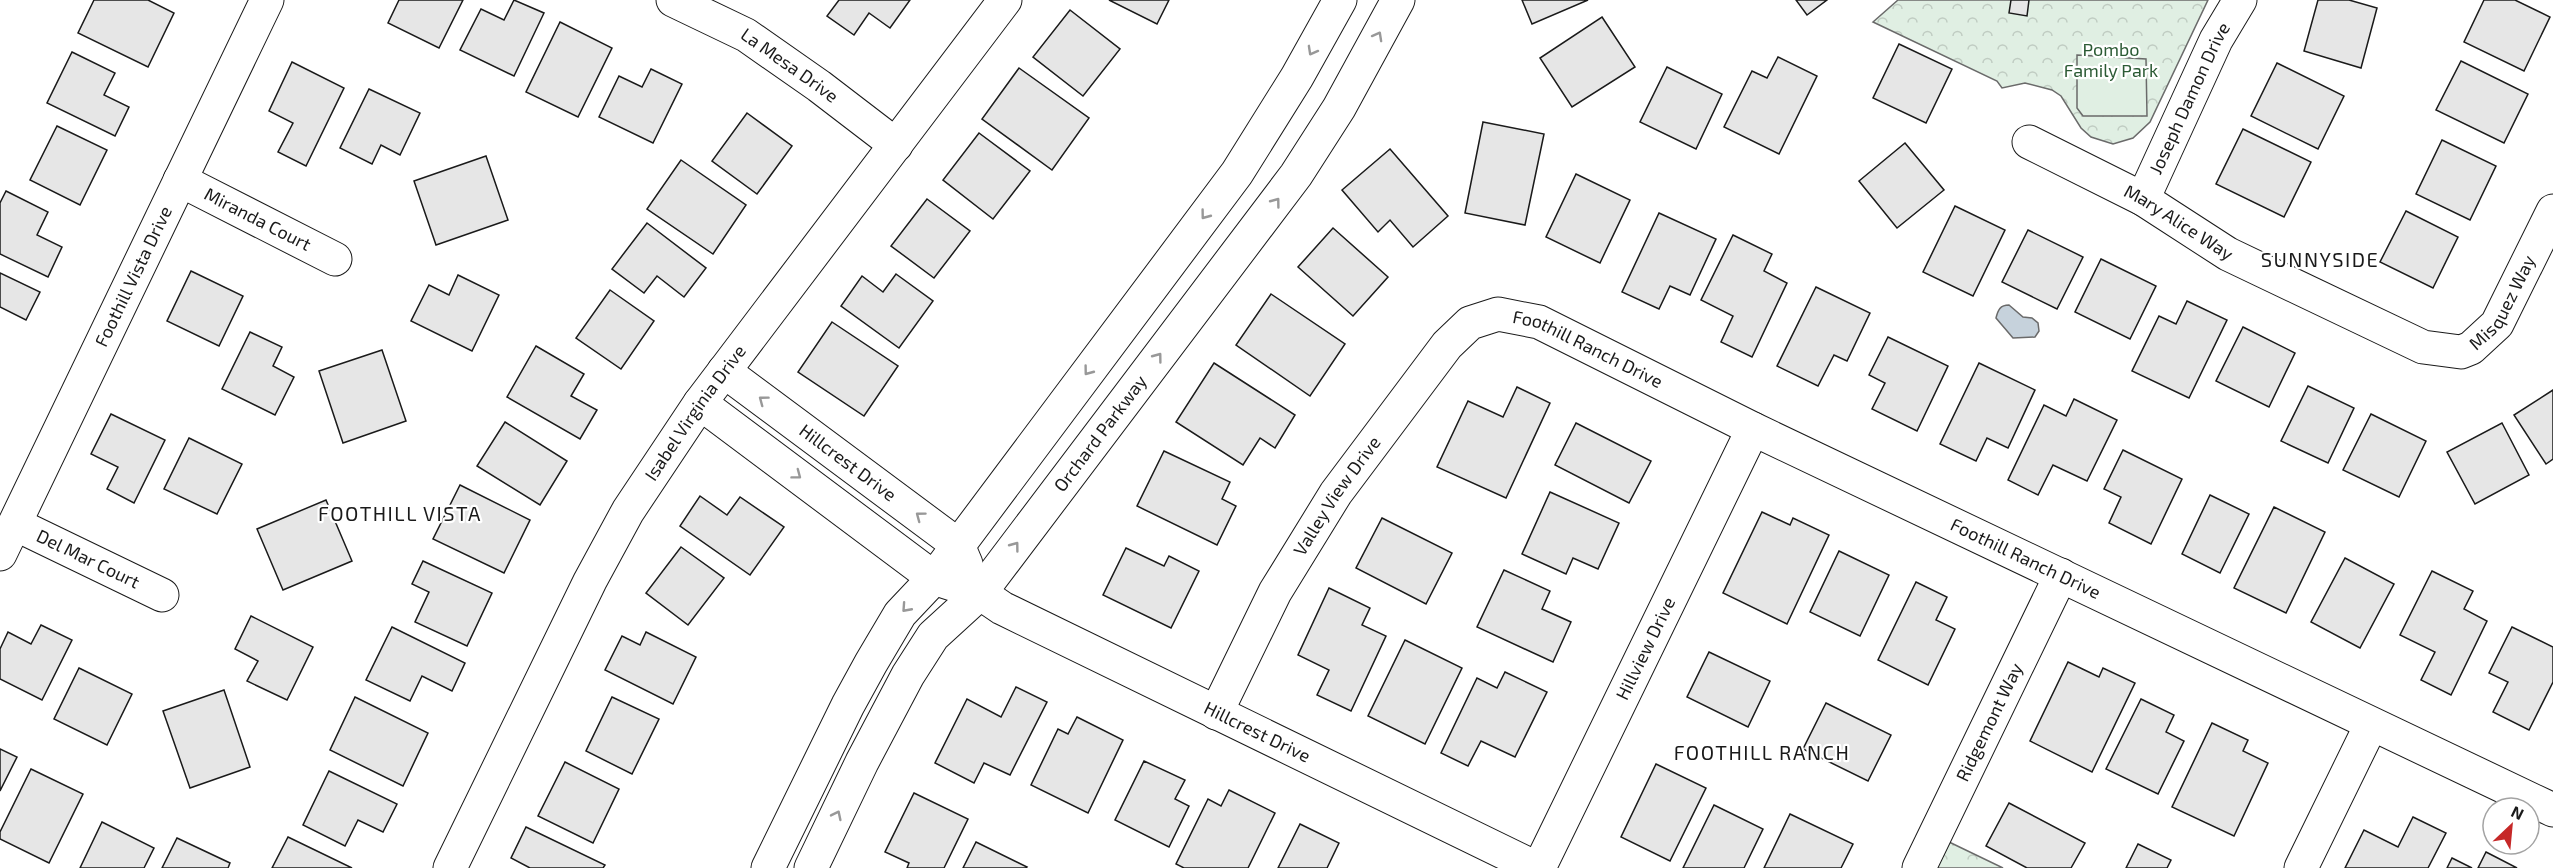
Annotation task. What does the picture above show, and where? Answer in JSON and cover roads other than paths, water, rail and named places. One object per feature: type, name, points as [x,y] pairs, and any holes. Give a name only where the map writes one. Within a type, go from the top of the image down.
[{"type":"street","name":"Foothill Vista Drive","points":[[0,554],[267,0]]},
{"type":"street","name":"La Mesa Drive","points":[[673,0],[746,35],[819,86],[896,145]]},
{"type":"street","name":"Isabel Virginia Drive","points":[[450,868],[590,581],[628,511],[700,403],[1005,0]]},
{"type":"street","points":[[768,868],[848,705],[900,614],[934,578],[1237,173],[1298,77],[1340,0]]},
{"type":"street","name":"Orchard Parkway","points":[[811,868],[871,744],[908,675],[933,636],[980,593],[1296,175],[1339,108],[1398,0]]},
{"type":"street","name":"Joseph Damon Drive","points":[[2143,199],[2216,40],[2240,0]]},
{"type":"street","name":"Mary Alice Way","points":[[2029,142],[2143,199],[2228,254],[2423,347],[2461,352]]},
{"type":"street","name":"Miranda Court","points":[[180,180],[335,259]]},
{"type":"street","name":"Misquez Way","points":[[2461,352],[2471,348],[2497,324],[2553,211]]},
{"type":"street","name":"Foothill Ranch Drive","points":[[1498,314],[1539,322],[1753,429],[2553,810]]},
{"type":"street","name":"Valley View Drive","points":[[1216,713],[1275,592],[1336,493],[1448,345],[1470,323],[1498,314]]},
{"type":"street","name":"Hillcrest Drive","points":[[724,371],[958,545],[980,593]]},
{"type":"street","name":"Hillcrest Drive","points":[[700,403],[934,578],[980,593],[1002,608],[1538,868]]},
{"type":"street","name":"Hillview Drive","points":[[1538,868],[1753,429]]},
{"type":"street","name":"Del Mar Court","points":[[15,524],[162,595]]},
{"type":"street","name":"Ridgemont Way","points":[[1919,868],[2061,575]]},
{"type":"street","points":[[2301,868],[2371,725]]},
{"type":"district","name":"SUNNYSIDE","points":[[2320,260]]},
{"type":"district","name":"FOOTHILL VISTA","points":[[400,514]]},
{"type":"district","name":"FOOTHILL RANCH","points":[[1762,753]]},
{"type":"park label","name":"Pombo Family Park","points":[[2111,60]]}]
